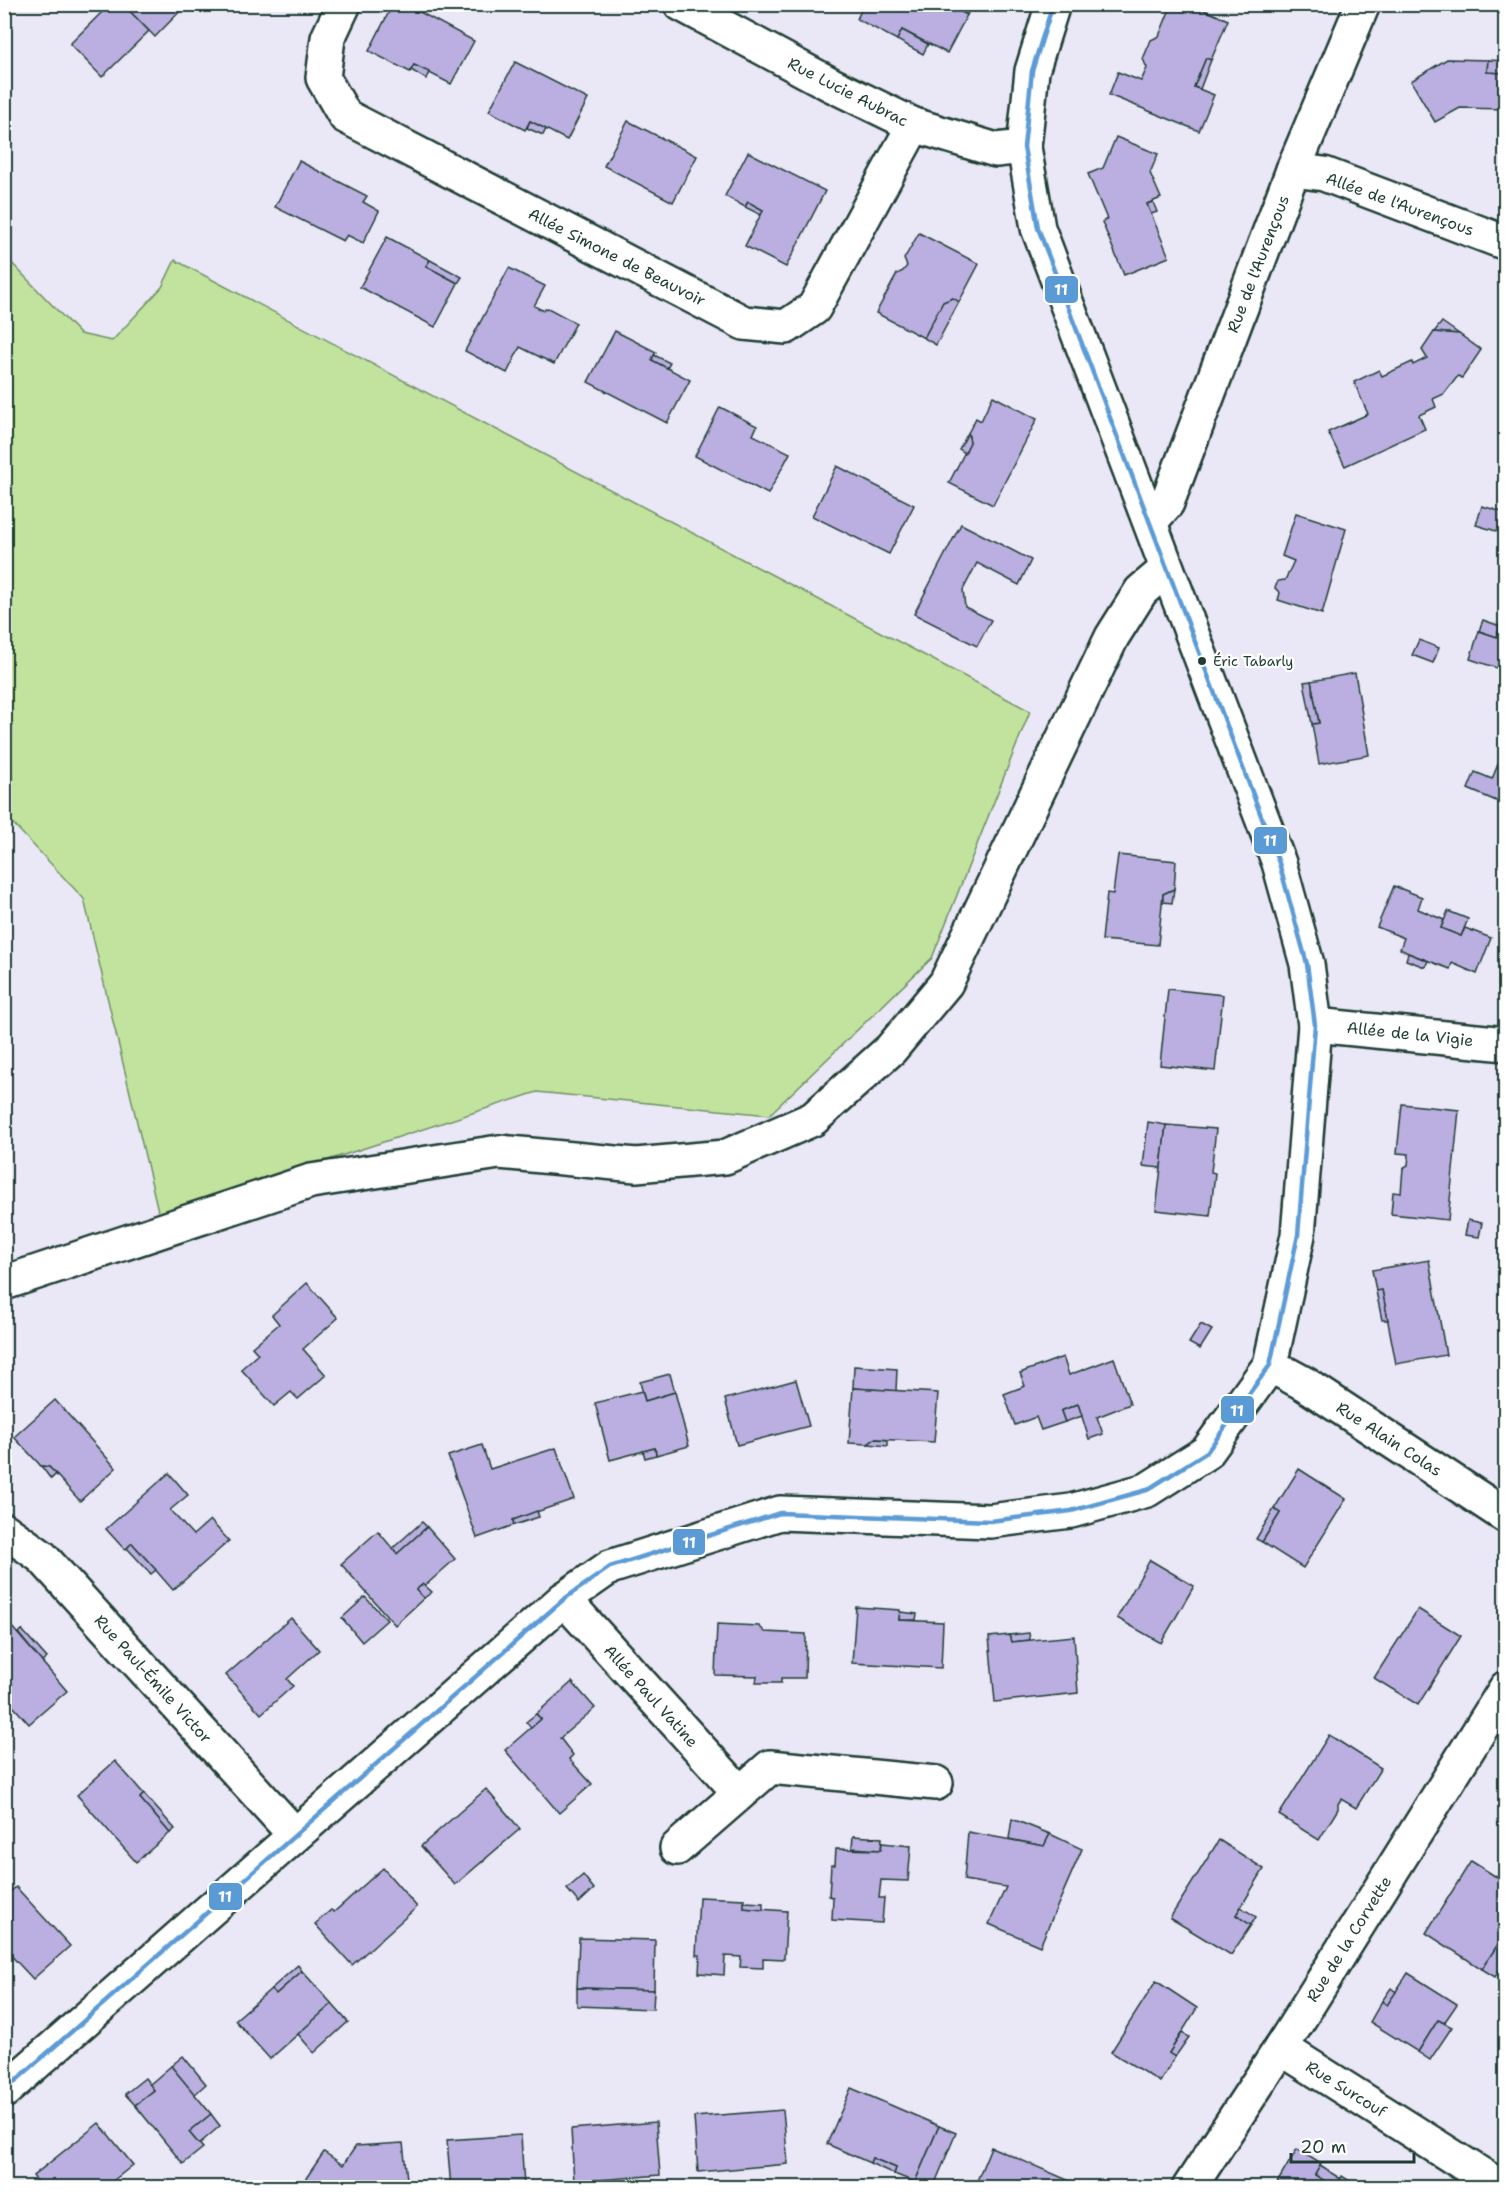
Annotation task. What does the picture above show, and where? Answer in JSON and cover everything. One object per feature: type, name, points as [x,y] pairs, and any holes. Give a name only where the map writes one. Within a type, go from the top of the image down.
[{"type":"street","name":"Allée Simone de Beauvoir","points":[[344,4],[328,38],[323,78],[345,116],[744,323],[786,327],[814,308],[914,125]]},
{"type":"street","name":"Rue Lucie Aubrac","points":[[681,4],[832,85],[914,125],[996,150],[1024,147]]},
{"type":"street","points":[[4,2091],[564,1599],[610,1567],[780,1513],[990,1521],[1071,1511],[1147,1490],[1207,1452],[1270,1365],[1298,1235],[1315,1025],[1307,964],[1279,863],[1038,228],[1024,147],[1032,71],[1053,4]]},
{"type":"street","name":"Rue de l'Aurençous","points":[[1150,522],[1167,503],[1293,170],[1363,4]]},
{"type":"street","name":"Allée de l'Aurençous","points":[[1293,170],[1324,174],[1506,243]]},
{"type":"street","points":[[4,1283],[311,1180],[499,1152],[636,1165],[725,1157],[813,1119],[891,1048],[946,983],[1112,637],[1141,591],[1167,569]]},
{"type":"street","name":"Allée de la Vigie","points":[[1315,1025],[1506,1044]]},
{"type":"street","name":"Rue Alain Colas","points":[[1270,1365],[1305,1384],[1506,1516]]},
{"type":"street","name":"Rue Paul-Émile Victor","points":[[4,1530],[42,1557],[295,1835]]},
{"type":"street","name":"Allée Paul Vatine","points":[[564,1599],[739,1792]]},
{"type":"street","name":"Rue de la Corvette","points":[[1189,2187],[1281,2048],[1506,1688]]},
{"type":"street","points":[[677,1848],[770,1767],[936,1783]]},
{"type":"street","name":"Rue Surcouf","points":[[1281,2048],[1503,2187]]},
{"type":"green space","points":[[5,256],[80,334],[112,341],[162,287],[175,260],[1030,711],[932,958],[769,1115],[537,1092],[159,1215],[84,899],[5,815]]},
{"type":"building","points":[[110,4],[123,4],[149,31],[102,77],[70,44]]},
{"type":"building","points":[[123,4],[187,4],[155,37]]},
{"type":"building","points":[[393,4],[405,4],[474,41],[451,84],[414,65],[410,72],[369,51]]},
{"type":"building","points":[[864,4],[948,4],[967,15],[947,53],[902,30],[897,40],[857,19]]},
{"type":"building","points":[[948,4],[972,4],[967,15]]},
{"type":"building","points":[[1172,4],[1190,4],[1228,20],[1211,60],[1206,58],[1194,87],[1214,95],[1199,131],[1109,95],[1118,72],[1141,81],[1147,68],[1143,59],[1151,40],[1159,36]]},
{"type":"building","points":[[902,30],[928,44],[923,54],[897,40]]},
{"type":"building","points":[[1206,58],[1211,60],[1200,89],[1194,87]]},
{"type":"building","points":[[1447,59],[1488,60],[1487,72],[1506,73],[1506,109],[1460,108],[1435,122],[1411,81]]},
{"type":"building","points":[[1488,60],[1506,61],[1506,73],[1487,72]]},
{"type":"building","points":[[515,62],[588,99],[567,140],[530,121],[525,130],[489,111]]},
{"type":"building","points":[[414,65],[429,72],[426,79],[411,70]]},
{"type":"building","points":[[530,121],[546,129],[543,135],[527,128]]},
{"type":"building","points":[[628,121],[697,156],[673,202],[604,166]]},
{"type":"building","points":[[1116,137],[1158,154],[1150,173],[1161,198],[1147,204],[1169,257],[1124,275],[1102,222],[1107,219],[1088,174],[1103,168]]},
{"type":"building","points":[[748,152],[825,191],[786,267],[745,246],[763,210],[748,202],[745,207],[725,196]]},
{"type":"building","points":[[299,161],[367,196],[363,202],[379,211],[363,243],[347,235],[343,241],[275,207]]},
{"type":"building","points":[[748,202],[763,210],[761,215],[745,207]]},
{"type":"building","points":[[1153,202],[1157,212],[1151,214],[1147,204]]},
{"type":"building","points":[[919,233],[979,264],[959,302],[953,298],[943,302],[924,338],[876,313],[897,274],[907,266],[904,259]]},
{"type":"building","points":[[387,237],[430,260],[426,266],[458,283],[435,327],[360,287]]},
{"type":"building","points":[[430,260],[462,277],[458,283],[426,266]]},
{"type":"building","points":[[509,268],[545,286],[534,306],[542,310],[548,308],[576,323],[554,364],[520,347],[507,373],[465,351]]},
{"type":"building","points":[[953,298],[959,302],[936,345],[924,338],[943,302]]},
{"type":"building","points":[[1442,322],[1459,334],[1434,332]]},
{"type":"building","points":[[615,331],[656,352],[652,360],[690,380],[667,423],[588,382]]},
{"type":"building","points":[[1434,332],[1459,334],[1481,350],[1462,378],[1458,376],[1444,394],[1433,399],[1436,407],[1419,415],[1425,429],[1345,466],[1328,432],[1368,414],[1354,382],[1379,370],[1382,376],[1412,362],[1413,365],[1427,358],[1422,350]]},
{"type":"building","points":[[654,355],[670,363],[667,368],[652,360]]},
{"type":"building","points":[[993,396],[1037,419],[993,505],[949,483],[970,442],[968,433],[976,418],[981,421]]},
{"type":"building","points":[[720,407],[757,426],[753,435],[790,453],[768,494],[695,456]]},
{"type":"building","points":[[968,433],[970,442],[965,453],[959,449]]},
{"type":"building","points":[[837,466],[914,505],[889,554],[812,516]]},
{"type":"building","points":[[1482,506],[1506,513],[1506,534],[1476,525]]},
{"type":"building","points":[[1296,513],[1346,529],[1322,614],[1278,600],[1280,593],[1275,588],[1278,581],[1285,580],[1294,561],[1282,556]]},
{"type":"building","points":[[961,524],[1031,560],[1019,585],[977,563],[963,590],[965,607],[991,620],[977,646],[914,614]]},
{"type":"building","points":[[1483,620],[1500,626],[1497,637],[1479,631]]},
{"type":"building","points":[[1500,626],[1506,627],[1506,671],[1470,659],[1479,631],[1497,637]]},
{"type":"building","points":[[1419,640],[1439,648],[1433,663],[1412,655]]},
{"type":"building","points":[[1355,673],[1369,755],[1319,764],[1312,724],[1319,723],[1311,681]]},
{"type":"building","points":[[1311,681],[1319,723],[1312,724],[1304,682]]},
{"type":"building","points":[[1506,745],[1506,805],[1468,789],[1475,772],[1492,779]]},
{"type":"building","points":[[1118,855],[1176,861],[1174,889],[1163,894],[1158,945],[1102,940],[1107,893],[1113,894]]},
{"type":"building","points":[[1394,886],[1422,897],[1418,909],[1444,920],[1441,928],[1461,936],[1465,928],[1491,938],[1477,974],[1452,963],[1450,969],[1408,953],[1400,949],[1404,938],[1377,927]]},
{"type":"building","points":[[1174,889],[1172,903],[1163,902],[1163,894]]},
{"type":"building","points":[[1448,911],[1468,919],[1461,936],[1441,928]]},
{"type":"building","points":[[1408,953],[1428,961],[1425,967],[1406,960]]},
{"type":"building","points":[[1168,989],[1223,995],[1215,1071],[1160,1065]]},
{"type":"building","points":[[1402,1104],[1459,1110],[1448,1220],[1391,1214],[1393,1192],[1401,1193],[1403,1168],[1408,1165],[1409,1154],[1397,1153]]},
{"type":"building","points":[[1148,1122],[1166,1125],[1161,1168],[1143,1166]]},
{"type":"building","points":[[1166,1125],[1216,1129],[1211,1172],[1215,1173],[1210,1216],[1156,1210]]},
{"type":"building","points":[[1468,1220],[1482,1223],[1479,1237],[1465,1235]]},
{"type":"building","points":[[1429,1260],[1446,1355],[1396,1364],[1382,1290],[1376,1291],[1372,1270]]},
{"type":"building","points":[[307,1283],[338,1318],[303,1349],[326,1375],[298,1399],[291,1392],[274,1406],[241,1369],[258,1354],[252,1347],[279,1324],[272,1315]]},
{"type":"building","points":[[1382,1290],[1388,1320],[1382,1320],[1376,1291]]},
{"type":"building","points":[[1201,1324],[1212,1330],[1200,1349],[1189,1343]]},
{"type":"building","points":[[1063,1357],[1069,1375],[1114,1358],[1130,1404],[1097,1417],[1103,1434],[1089,1439],[1078,1404],[1061,1411],[1065,1422],[1041,1430],[1036,1417],[1015,1425],[1004,1394],[1025,1386],[1020,1373]]},
{"type":"building","points":[[854,1366],[897,1369],[896,1391],[853,1388]]},
{"type":"building","points":[[670,1374],[675,1392],[645,1401],[640,1382]]},
{"type":"building","points":[[796,1380],[809,1426],[737,1445],[725,1399]]},
{"type":"building","points":[[853,1388],[938,1393],[934,1442],[875,1439],[868,1444],[849,1443]]},
{"type":"building","points":[[642,1391],[645,1401],[675,1392],[689,1446],[656,1455],[655,1448],[610,1460],[595,1403]]},
{"type":"building","points":[[55,1400],[116,1468],[80,1501],[49,1467],[41,1466],[14,1437]]},
{"type":"building","points":[[1078,1404],[1082,1416],[1065,1422],[1061,1411]]},
{"type":"building","points":[[875,1439],[888,1440],[888,1446],[868,1444]]},
{"type":"building","points":[[482,1445],[490,1469],[556,1448],[574,1499],[513,1520],[514,1525],[477,1538],[448,1456]]},
{"type":"building","points":[[655,1448],[656,1455],[645,1458],[643,1451]]},
{"type":"building","points":[[41,1466],[49,1467],[56,1474],[51,1479]]},
{"type":"building","points":[[1299,1469],[1346,1499],[1303,1568],[1262,1542],[1280,1513],[1274,1509]]},
{"type":"building","points":[[169,1473],[188,1495],[170,1510],[193,1535],[210,1520],[229,1541],[173,1590],[132,1543],[125,1550],[106,1529]]},
{"type":"building","points":[[1274,1509],[1280,1513],[1262,1542],[1256,1539]]},
{"type":"building","points":[[537,1511],[539,1517],[514,1525],[513,1520]]},
{"type":"building","points":[[422,1522],[427,1527],[397,1554],[393,1548]]},
{"type":"building","points":[[427,1527],[455,1559],[426,1585],[423,1584],[416,1590],[424,1598],[395,1625],[341,1564],[378,1531],[397,1554]]},
{"type":"building","points":[[132,1543],[156,1570],[151,1574],[127,1548]]},
{"type":"building","points":[[1150,1560],[1194,1586],[1161,1643],[1117,1618]]},
{"type":"building","points":[[423,1584],[432,1592],[424,1598],[416,1590]]},
{"type":"building","points":[[365,1597],[387,1620],[362,1642],[342,1618]]},
{"type":"building","points":[[856,1607],[900,1610],[899,1620],[943,1622],[941,1668],[852,1663]]},
{"type":"building","points":[[1418,1609],[1461,1636],[1418,1705],[1374,1678]]},
{"type":"building","points":[[900,1612],[917,1614],[916,1620],[899,1620]]},
{"type":"building","points":[[291,1618],[319,1650],[287,1679],[293,1686],[261,1714],[226,1675]]},
{"type":"building","points":[[5,1619],[67,1691],[29,1724],[4,1696]]},
{"type":"building","points":[[717,1624],[759,1626],[765,1632],[806,1634],[805,1678],[781,1678],[781,1683],[756,1683],[757,1676],[715,1675]]},
{"type":"building","points":[[22,1630],[47,1658],[42,1662],[18,1633]]},
{"type":"building","points":[[1029,1633],[1030,1640],[1011,1642],[1009,1635]]},
{"type":"building","points":[[1009,1635],[1011,1642],[1074,1636],[1078,1693],[995,1702],[989,1637]]},
{"type":"building","points":[[572,1682],[595,1708],[560,1738],[573,1755],[569,1759],[592,1784],[559,1813],[505,1750],[541,1719],[536,1714]]},
{"type":"building","points":[[536,1714],[541,1719],[531,1728],[526,1722]]},
{"type":"building","points":[[1329,1735],[1381,1768],[1356,1808],[1341,1799],[1338,1809],[1319,1840],[1279,1815]]},
{"type":"building","points":[[115,1761],[144,1794],[140,1798],[170,1833],[136,1862],[77,1795]]},
{"type":"building","points":[[486,1789],[520,1829],[455,1885],[421,1846]]},
{"type":"building","points":[[144,1794],[175,1829],[170,1833],[140,1798]]},
{"type":"building","points":[[1012,1819],[1050,1834],[1044,1846],[1009,1839]]},
{"type":"building","points":[[968,1832],[1044,1846],[1050,1834],[1082,1849],[1040,1946],[989,1924],[1006,1887],[964,1880]]},
{"type":"building","points":[[853,1836],[882,1838],[881,1850],[852,1848]]},
{"type":"building","points":[[1219,1840],[1264,1869],[1236,1915],[1251,1925],[1231,1955],[1170,1918]]},
{"type":"building","points":[[882,1843],[911,1846],[908,1881],[881,1880],[879,1898],[884,1898],[882,1923],[832,1920],[833,1897],[829,1896],[831,1865],[835,1865],[836,1849],[881,1850]]},
{"type":"building","points":[[1471,1861],[1506,1883],[1506,1932],[1482,1969],[1426,1933]]},
{"type":"building","points":[[383,1868],[417,1907],[352,1965],[315,1924],[331,1910],[334,1912]]},
{"type":"building","points":[[583,1875],[594,1889],[579,1903],[567,1889]]},
{"type":"building","points":[[16,1887],[70,1946],[33,1979],[4,1948],[4,1897]]},
{"type":"building","points":[[699,1897],[745,1899],[744,1908],[787,1911],[784,1959],[763,1958],[763,1968],[740,1967],[741,1957],[725,1956],[724,1975],[699,1973],[700,1955],[696,1955]]},
{"type":"building","points":[[744,1902],[763,1903],[763,1910],[744,1908]]},
{"type":"building","points":[[1241,1907],[1256,1917],[1251,1925],[1236,1915]]},
{"type":"building","points":[[1506,1932],[1506,1961],[1495,1977],[1482,1969]]},
{"type":"building","points":[[579,1938],[655,1940],[654,1990],[577,1988]]},
{"type":"building","points":[[298,1965],[302,1971],[276,1994],[271,1989]]},
{"type":"building","points":[[302,1971],[332,2004],[270,2059],[235,2020],[271,1989],[276,1994]]},
{"type":"building","points":[[1408,1973],[1457,2004],[1444,2023],[1438,2020],[1418,2052],[1370,2022],[1382,2001],[1387,2005]]},
{"type":"building","points":[[1156,1981],[1197,2008],[1169,2053],[1175,2057],[1160,2082],[1111,2052]]},
{"type":"building","points":[[577,1988],[654,1990],[653,2009],[577,2006]]},
{"type":"building","points":[[1391,1988],[1396,1992],[1387,2005],[1382,2001]]},
{"type":"building","points":[[332,2004],[348,2022],[314,2053],[298,2034]]},
{"type":"building","points":[[1438,2020],[1452,2027],[1430,2060],[1418,2052]]},
{"type":"building","points":[[1182,2033],[1189,2037],[1175,2057],[1169,2053]]},
{"type":"building","points":[[183,2056],[206,2084],[194,2095],[171,2066]]},
{"type":"building","points":[[171,2066],[211,2114],[189,2132],[203,2148],[183,2164],[135,2105],[154,2090],[149,2085]]},
{"type":"building","points":[[145,2078],[154,2090],[135,2105],[125,2094]]},
{"type":"building","points":[[851,2088],[939,2126],[915,2182],[894,2174],[896,2168],[872,2158],[870,2163],[827,2144]]},
{"type":"building","points":[[783,2110],[788,2164],[698,2172],[694,2117]]},
{"type":"building","points":[[211,2114],[220,2126],[199,2144],[189,2132]]},
{"type":"building","points":[[656,2122],[660,2175],[574,2182],[571,2129]]},
{"type":"building","points":[[99,2123],[133,2165],[104,2188],[42,2188],[33,2176]]},
{"type":"building","points":[[939,2126],[956,2133],[933,2188],[927,2188],[915,2182]]},
{"type":"building","points":[[521,2135],[524,2187],[505,2188],[505,2184],[451,2188],[447,2140]]},
{"type":"building","points":[[403,2143],[408,2188],[306,2188],[302,2184],[324,2152],[343,2165],[356,2146]]},
{"type":"building","points":[[991,2147],[1086,2188],[974,2188]]},
{"type":"building","points":[[1297,2149],[1321,2164],[1315,2175],[1335,2187],[1342,2176],[1361,2188],[1274,2188]]},
{"type":"building","points":[[872,2158],[896,2168],[894,2174],[870,2163]]},
{"type":"building","points":[[1320,2166],[1341,2179],[1335,2187],[1315,2175]]},
{"type":"transit line","name":"11","points":[[4,2091],[564,1599],[610,1567],[780,1513],[990,1521],[1071,1511],[1147,1490],[1207,1452],[1270,1365],[1298,1235],[1315,1025],[1307,964],[1279,863],[1038,228],[1024,147],[1032,71],[1053,4]]},
{"type":"place","name":"Éric Tabarly","points":[[1202,661]]}]
